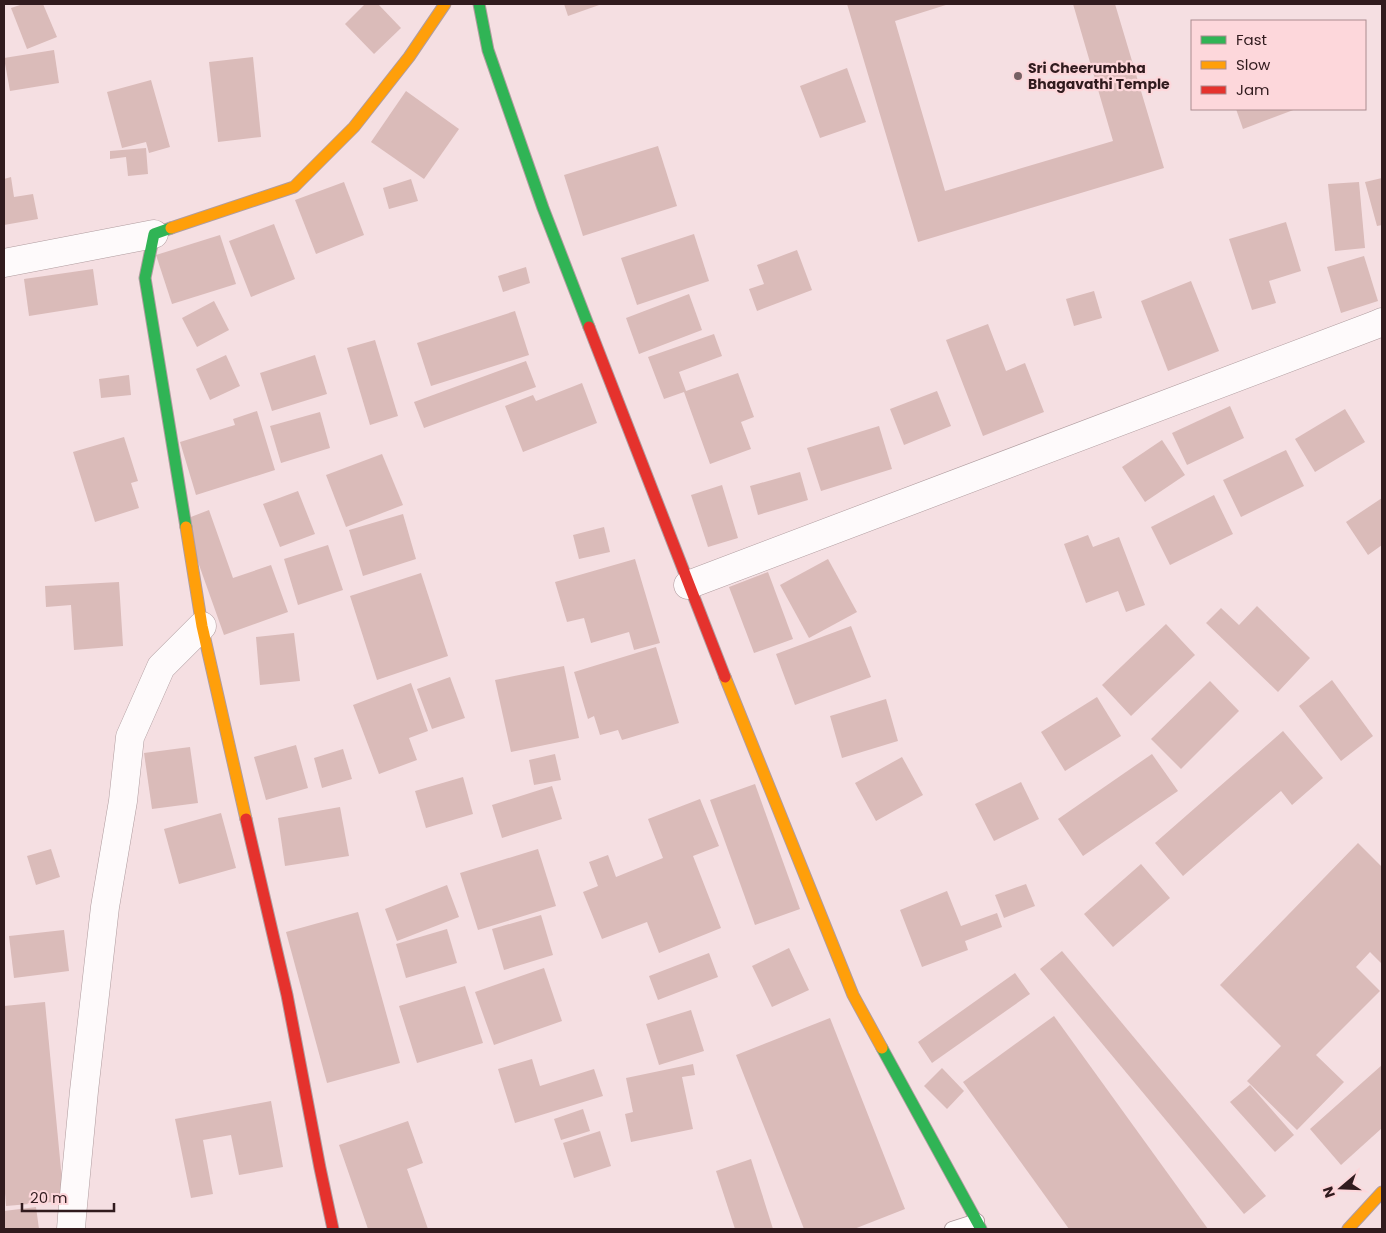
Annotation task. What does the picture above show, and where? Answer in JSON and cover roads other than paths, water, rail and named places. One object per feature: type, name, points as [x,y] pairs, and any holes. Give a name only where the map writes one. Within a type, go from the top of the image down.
[{"type":"street","points":[[4,263],[154,234],[294,187],[354,127],[409,57],[445,4]]},
{"type":"street","points":[[480,4],[488,50],[542,208],[688,585],[853,995],[979,1225]]},
{"type":"street","points":[[154,234],[145,278],[202,626],[287,995],[333,1229]]},
{"type":"street","points":[[688,585],[1382,322]]},
{"type":"street","points":[[72,1229],[83,1101],[105,906],[123,801],[130,737],[161,667],[202,626]]},
{"type":"street","points":[[1348,1229],[1382,1192]]},
{"type":"lane","points":[[952,1229],[979,1225]]},
{"type":"place","name":"Sri Cheerumbha Bhagavathi Temple","points":[[1018,76]]}]
